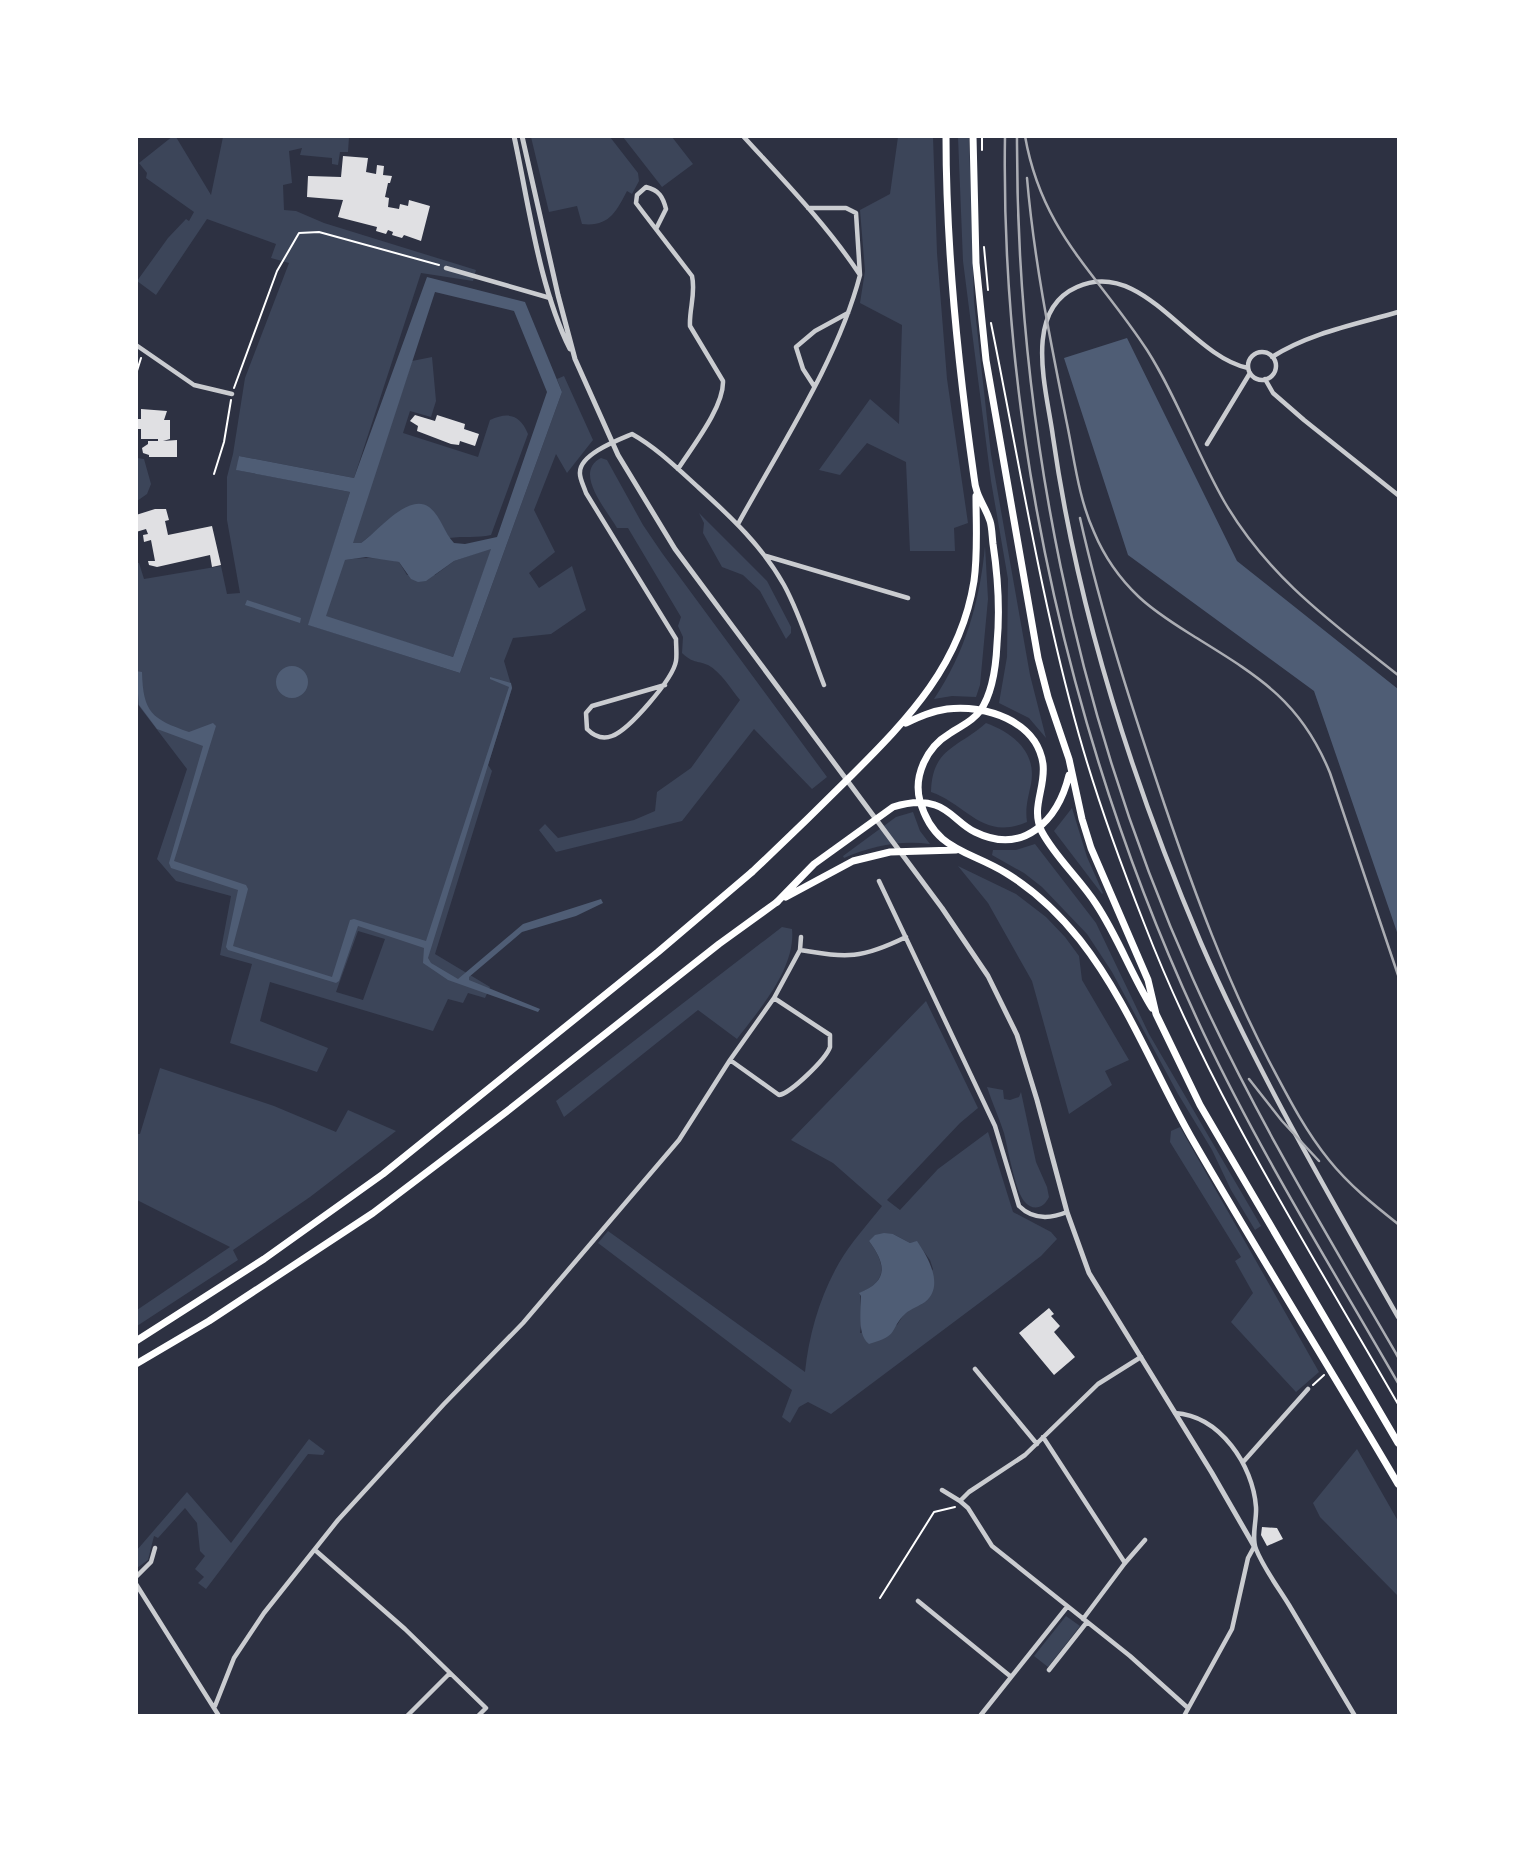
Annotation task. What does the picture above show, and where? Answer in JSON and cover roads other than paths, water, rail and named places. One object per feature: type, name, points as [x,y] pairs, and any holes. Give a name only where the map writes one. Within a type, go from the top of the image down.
[{"type":"highway","points":[[136,1340],[264,1259],[383,1174],[668,943],[752,872],[901,725],[934,684],[959,633],[975,571],[976,494],[962,393],[950,262],[946,136]]},
{"type":"highway","points":[[973,136],[976,263],[986,360],[1038,658],[1069,759],[1091,848],[1148,980],[1156,1014]]},
{"type":"highway","points":[[976,494],[990,521],[998,573],[997,648],[991,688],[982,709],[972,720],[939,741],[930,752],[918,781],[920,802],[933,829],[957,850],[1006,873],[1038,897],[1079,939],[1098,965],[1155,1065],[1188,1131],[1398,1484]]},
{"type":"highway","points":[[901,725],[942,710],[982,709],[1014,723],[1034,740],[1043,766],[1036,815],[1040,828],[1051,847],[1104,917],[1137,984],[1156,1014],[1200,1105],[1398,1443]]},
{"type":"highway","points":[[136,1364],[209,1321],[373,1213],[777,902],[814,864],[881,814],[904,803],[920,802],[941,808],[971,831],[998,840],[1022,836],[1040,828],[1058,808],[1065,795],[1070,771]]},
{"type":"highway","points":[[777,902],[853,861],[890,852],[957,850]]},
{"type":"street","points":[[514,136],[550,298],[561,331],[612,443],[675,549],[921,880],[988,976],[1017,1035],[1067,1212],[1089,1273],[1355,1716]]},
{"type":"street","points":[[522,136],[575,359]]},
{"type":"street","points":[[743,136],[843,249],[860,275]]},
{"type":"street","points":[[656,229],[666,209],[664,200],[656,189],[646,187],[640,191],[636,203],[692,276],[695,289],[690,326],[723,382],[719,403],[678,469]]},
{"type":"street","points":[[738,524],[814,386],[849,313],[860,275],[856,213],[846,208],[808,208]]},
{"type":"street","points":[[446,268],[550,298],[558,295]]},
{"type":"street","points":[[1207,444],[1249,370],[1249,359],[1264,352],[1272,357],[1275,370],[1269,378],[1256,379],[1249,370],[1221,356],[1139,293],[1109,281],[1095,281],[1079,286],[1060,298],[1047,317],[1042,336],[1044,372],[1076,564],[1110,698],[1178,887],[1222,988],[1308,1159],[1398,1317]]},
{"type":"street","points":[[1272,357],[1284,349],[1328,333],[1398,312]]},
{"type":"street","points":[[814,386],[803,369],[796,348],[815,331],[849,313]]},
{"type":"street","points":[[136,345],[194,385],[232,394]]},
{"type":"street","points":[[1265,379],[1273,393],[1398,495]]},
{"type":"street","points":[[665,685],[592,706],[586,713],[587,729],[596,737],[610,737],[623,730],[665,685],[676,662],[676,639],[586,493],[579,474],[587,457],[632,434],[678,469],[738,524],[765,556],[796,610],[824,685]]},
{"type":"street","points":[[765,556],[908,598]]},
{"type":"street","points":[[879,881],[995,1126],[1019,1206],[1038,1217],[1057,1216],[1067,1212]]},
{"type":"street","points":[[215,1706],[234,1658],[264,1613],[314,1549],[444,1404],[523,1323],[679,1140],[774,998],[800,950],[801,937]]},
{"type":"street","points":[[800,950],[831,955],[862,955],[906,937]]},
{"type":"street","points":[[730,1060],[779,1095],[786,1094],[797,1086],[824,1056],[830,1047],[830,1035],[774,998]]},
{"type":"street","points":[[960,1501],[1037,1444],[1098,1384],[1141,1357]]},
{"type":"street","points":[[975,1369],[1037,1444]]},
{"type":"street","points":[[1243,1461],[1308,1389]]},
{"type":"street","points":[[1174,1413],[1188,1414],[1225,1438],[1243,1461],[1252,1482],[1256,1503],[1254,1546],[1248,1558],[1232,1629],[1184,1716]]},
{"type":"street","points":[[1042,1437],[1125,1563]]},
{"type":"street","points":[[942,1490],[968,1508],[992,1546],[1130,1656],[1188,1709]]},
{"type":"street","points":[[1049,1670],[1125,1563],[1145,1540]]},
{"type":"street","points":[[136,1577],[151,1562],[155,1548]]},
{"type":"street","points":[[314,1549],[405,1629],[486,1708],[478,1716]]},
{"type":"street","points":[[136,1584],[219,1716]]},
{"type":"street","points":[[918,1601],[1010,1676]]},
{"type":"street","points":[[980,1716],[1067,1606]]},
{"type":"street","points":[[407,1716],[450,1673]]},
{"type":"railway","points":[[1005,136],[1007,251],[1016,366],[1032,481],[1054,596],[1083,710],[1118,821],[1158,929],[1204,1034],[1249,1123],[1398,1383]]},
{"type":"railway","points":[[1017,136],[1019,244],[1041,460],[1061,567],[1086,673],[1116,778],[1152,880],[1216,1028],[1291,1171],[1398,1357]]},
{"type":"railway","points":[[1025,136],[1033,170],[1044,200],[1058,226],[1147,350],[1224,501],[1241,528],[1260,553],[1302,597],[1398,675]]},
{"type":"railway","points":[[1027,178],[1043,299],[1074,462],[1084,505],[1098,541],[1113,567],[1139,597],[1166,618],[1258,678],[1306,727],[1330,773],[1398,975]]},
{"type":"railway","points":[[1080,518],[1108,627],[1153,770],[1200,903],[1239,999],[1289,1099],[1320,1148],[1353,1186],[1398,1224]]},
{"type":"railway","points":[[1249,1079],[1282,1121],[1319,1161]]}]
